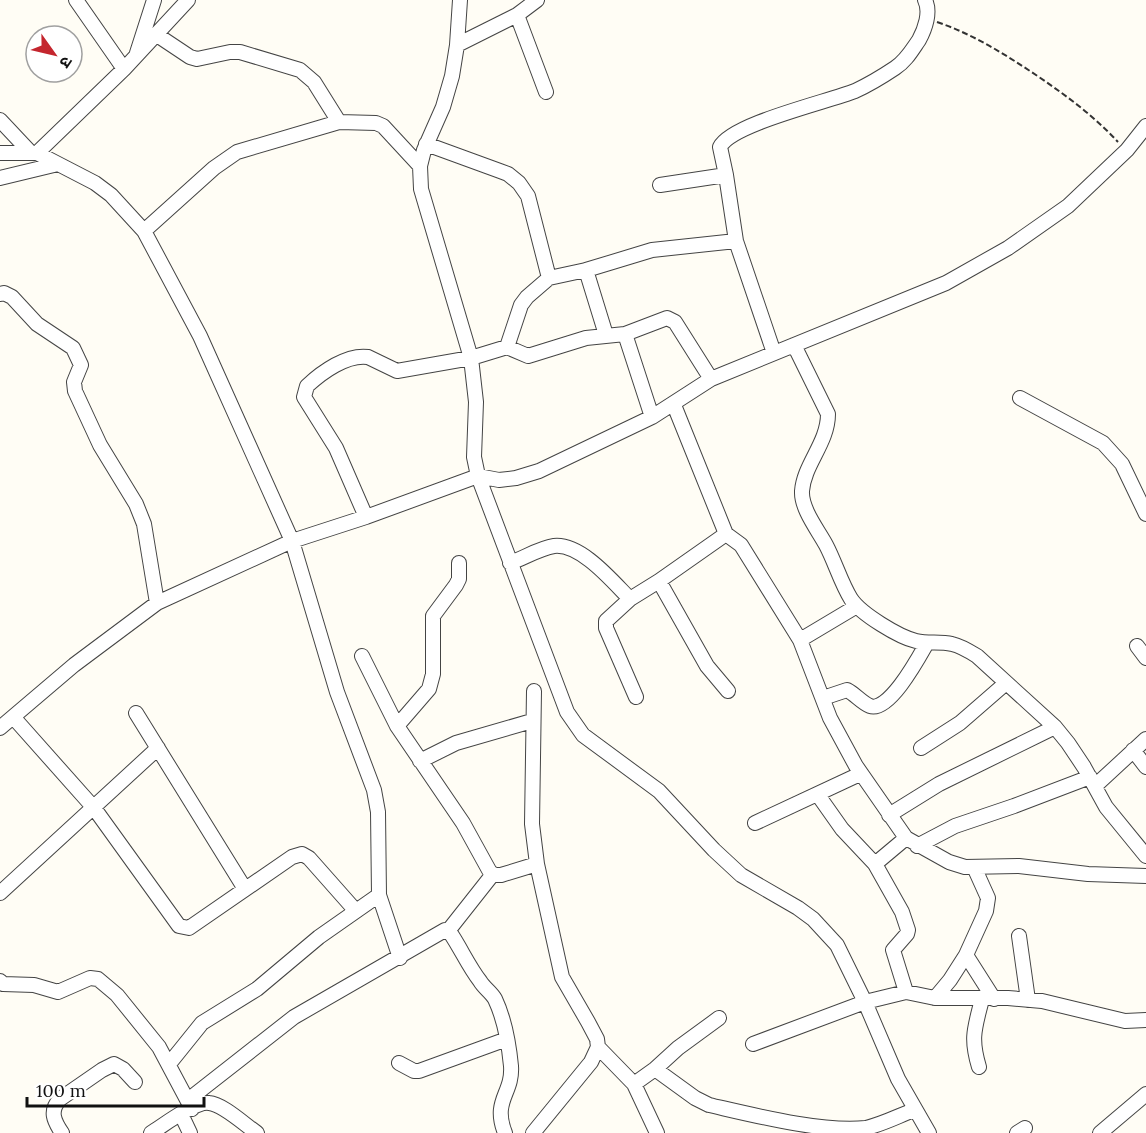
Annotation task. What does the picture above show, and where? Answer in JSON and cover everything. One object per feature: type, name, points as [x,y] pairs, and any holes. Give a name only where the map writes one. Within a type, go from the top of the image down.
[{"type":"street","points":[[76,0],[124,69]]},
{"type":"street","points":[[135,57],[154,0]]},
{"type":"street","points":[[0,153],[34,153],[124,69],[158,35],[188,0]]},
{"type":"street","points":[[460,0],[452,76],[443,107],[426,144],[420,166],[422,189],[471,358],[476,402],[474,457],[478,476],[567,712],[583,735],[659,791],[714,850],[741,875],[798,908],[813,919],[837,945],[865,1002],[898,1079],[928,1133]]},
{"type":"street","points":[[457,45],[517,15],[537,0]]},
{"type":"street","points":[[774,353],[736,241],[720,147],[728,137],[767,119],[856,90],[895,68],[911,52],[922,33],[927,19],[928,6],[925,0]]},
{"type":"street","points":[[517,15],[546,92]]},
{"type":"street","points":[[158,35],[190,57],[197,59],[240,52],[300,70],[314,82],[339,122]]},
{"type":"street","points":[[0,120],[34,153],[103,189],[144,231],[200,336],[292,541],[337,692],[376,801],[379,895],[400,958]]},
{"type":"street","points":[[144,231],[214,168],[237,152],[339,122],[376,123],[383,126],[420,166]]},
{"type":"street","points":[[0,728],[74,664],[157,603],[292,541],[366,518],[478,476],[499,480],[539,471],[652,417],[674,405],[711,379],[946,283],[1008,248],[1068,206],[1127,150],[1146,126]]},
{"type":"street","points":[[426,144],[508,174],[519,183],[528,196],[549,278]]},
{"type":"street","points":[[0,178],[58,164]]},
{"type":"street","points":[[660,185],[726,175]]},
{"type":"street","points":[[507,347],[521,306],[527,297],[549,278],[586,270],[652,250],[736,241]]},
{"type":"street","points":[[586,270],[606,335]]},
{"type":"street","points":[[0,294],[8,294],[37,324],[73,348],[81,365],[74,382],[75,391],[100,445],[136,504],[144,524],[157,603]]},
{"type":"street","points":[[366,518],[339,454],[304,397],[307,386],[334,366],[363,356],[397,370],[471,358],[507,347],[528,356],[586,338],[625,334],[668,318],[671,319],[711,379]]},
{"type":"street","points":[[625,334],[652,417]]},
{"type":"street","points":[[794,345],[828,414],[828,426],[802,493],[805,505],[836,563],[850,596],[857,606],[905,637],[927,643],[950,644],[977,656],[1055,728],[1068,743],[1093,781],[1106,807],[1146,856]]},
{"type":"street","points":[[1020,398],[1103,443],[1122,464],[1145,511]]},
{"type":"street","points":[[674,405],[726,534],[741,545],[800,640],[830,718],[860,774],[889,815],[912,842],[949,862],[974,867],[1019,866],[1088,874],[1146,876]]},
{"type":"street","points":[[636,697],[606,628],[606,621],[630,599],[726,534]]},
{"type":"street","points":[[510,563],[554,546],[563,547],[593,562],[630,599]]},
{"type":"street","points":[[397,726],[429,689],[433,674],[433,616],[459,579],[459,563]]},
{"type":"street","points":[[659,581],[707,666],[728,691]]},
{"type":"street","points":[[800,640],[857,606]]},
{"type":"street","points":[[823,698],[847,690],[869,706],[880,705],[887,701],[910,673],[927,643]]},
{"type":"street","points":[[1137,646],[1146,658]]},
{"type":"street","points":[[362,656],[397,726],[463,823],[492,874]]},
{"type":"street","points":[[921,748],[960,723],[1006,683]]},
{"type":"street","points":[[533,1133],[591,1062],[598,1047],[597,1039],[562,977],[537,864],[532,824],[534,691]]},
{"type":"street","points":[[136,713],[245,890]]},
{"type":"street","points":[[14,718],[94,808],[179,926],[189,928],[292,857],[302,854],[309,858],[355,910]]},
{"type":"street","points":[[420,761],[456,743],[532,721]]},
{"type":"street","points":[[889,815],[939,784],[1055,728]]},
{"type":"street","points":[[875,864],[912,842],[1093,781],[1146,739]]},
{"type":"street","points":[[0,893],[158,748]]},
{"type":"street","points":[[1134,750],[1146,767]]},
{"type":"street","points":[[755,823],[860,774]]},
{"type":"street","points":[[818,795],[842,829],[875,864],[902,912],[908,930],[893,950],[906,992]]},
{"type":"street","points":[[492,874],[501,874],[537,864]]},
{"type":"street","points":[[935,998],[966,956],[988,904],[988,898],[974,867]]},
{"type":"street","points":[[151,1133],[187,1108],[294,1017],[400,958],[440,932],[448,931],[492,874]]},
{"type":"street","points":[[169,1064],[202,1023],[257,989],[355,910],[379,895]]},
{"type":"street","points":[[448,931],[480,982],[496,1001],[507,1039],[511,1076],[500,1109],[500,1118],[505,1133]]},
{"type":"street","points":[[1019,936],[1028,1000]]},
{"type":"street","points":[[966,956],[988,999],[974,1033],[973,1047],[979,1067]]},
{"type":"street","points":[[0,981],[3,984],[34,985],[58,992],[90,978],[98,979],[117,995],[159,1047],[169,1064],[187,1108],[190,1133]]},
{"type":"street","points":[[753,1044],[865,1002],[906,992],[935,998],[1042,1001],[1125,1021],[1146,1020]]},
{"type":"street","points":[[634,1084],[719,1018]]},
{"type":"street","points":[[399,1064],[414,1071],[420,1071],[507,1039]]},
{"type":"street","points":[[598,1047],[634,1084],[657,1133]]},
{"type":"street","points":[[62,1133],[55,1124],[52,1111],[60,1099],[114,1064],[123,1069],[135,1082]]},
{"type":"street","points":[[655,1069],[695,1098],[709,1105],[791,1128],[811,1127],[854,1131],[914,1110]]},
{"type":"street","points":[[1100,1133],[1141,1098],[1146,1113]]},
{"type":"street","points":[[187,1108],[202,1103],[214,1104],[257,1133]]},
{"type":"path","points":[[927,19],[964,31],[995,47],[1097,119],[1127,150]]}]
